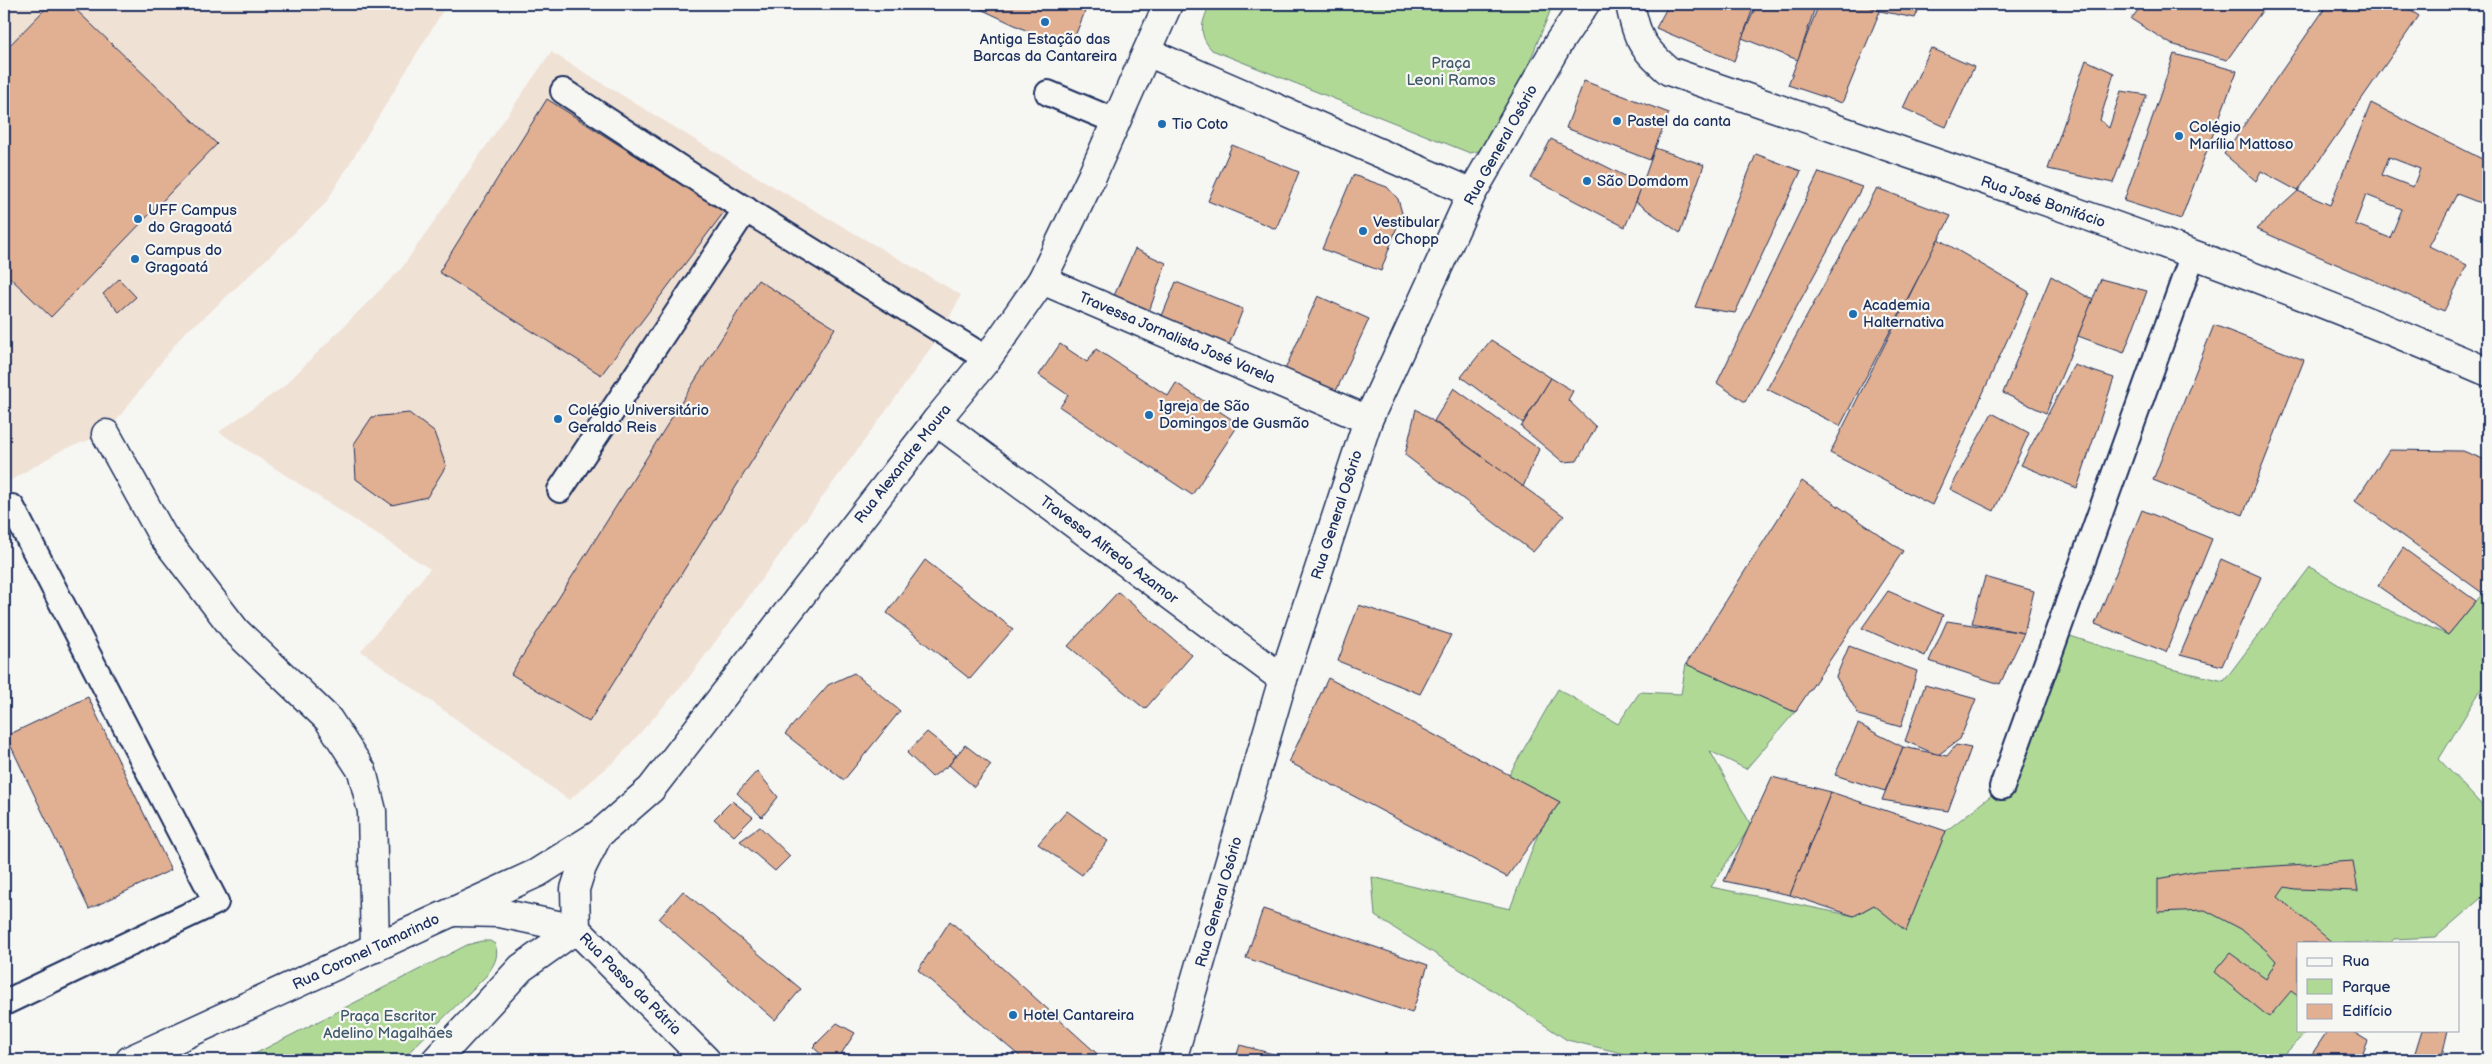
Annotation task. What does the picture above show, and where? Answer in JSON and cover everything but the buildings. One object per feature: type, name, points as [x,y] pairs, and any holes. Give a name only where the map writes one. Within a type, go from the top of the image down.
[{"type":"street","points":[[1168,4],[1147,52],[1472,194]]},
{"type":"street","name":"Rua General Osório","points":[[1172,1060],[1283,679],[1368,420],[1472,194],[1559,42],[1585,4]]},
{"type":"street","name":"Rua José Bonifácio","points":[[1630,4],[1635,30],[1648,54],[1669,72],[2194,254],[2400,334],[2488,372]]},
{"type":"street","name":"Rua Alexandre Moura","points":[[598,835],[651,789],[936,421],[987,359],[1042,280],[1092,176],[1147,52]]},
{"type":"street","name":"Travessa Jornalista José Varela","points":[[1042,280],[1368,420]]},
{"type":"street","name":"Travessa Alfredo Azamor","points":[[936,421],[1283,679]]},
{"type":"street","points":[[106,434],[167,542],[236,631],[328,719],[362,771],[372,811],[375,948]]},
{"type":"street","name":"Rua Coronel Tamarindo","points":[[130,1060],[537,873],[598,835]]},
{"type":"street","name":"Rua Passo da Pátria","points":[[576,929],[575,889],[582,867],[598,835]]},
{"type":"street","name":"Rua Passo da Pátria","points":[[451,912],[500,913],[576,929],[706,1060]]},
{"type":"street","points":[[436,1060],[520,968],[576,929]]},
{"type":"lane","points":[[562,91],[746,210],[987,359]]},
{"type":"lane","points":[[1048,94],[1115,122]]},
{"type":"lane","points":[[560,490],[746,210]]},
{"type":"lane","points":[[2002,787],[2194,254]]},
{"type":"lane","points":[[4,511],[12,507],[216,902],[4,1003]]},
{"type":"shaded area","name":"Campus do Gragoatá","points":[[4,4],[447,4],[325,204],[207,315],[183,334],[106,434],[62,450],[4,484]]},
{"type":"shaded area","name":"Colégio Universitário Geraldo Reis","points":[[551,52],[735,164],[961,295],[942,332],[889,407],[687,680],[617,759],[569,800],[361,651],[430,569],[219,432],[283,387],[401,269]]},
{"type":"green space","name":"Praça Leoni Ramos","points":[[1210,4],[1553,4],[1499,137],[1488,149],[1470,153],[1212,50],[1204,39],[1202,28]]},
{"type":"green space","points":[[2310,567],[2358,597],[2448,635],[2488,587],[2488,678],[2439,759],[2488,812],[2488,892],[2436,937],[2394,939],[2391,942],[2297,942],[2297,1032],[2306,1032],[2279,1060],[1651,1060],[1567,1040],[1375,916],[1372,877],[1510,909],[1538,834],[1560,802],[1509,775],[1558,689],[1618,724],[1640,692],[1681,694],[1686,664],[1795,712],[1746,769],[1710,751],[1751,825],[1711,887],[1854,916],[1874,905],[1906,930],[1946,831],[2002,787],[2058,632],[2171,669],[2224,681]]},
{"type":"green space","name":"Praça Escritor Adelino Magalhães","points":[[490,941],[495,944],[497,953],[489,972],[401,1060],[243,1060],[467,945]]},
{"type":"place","name":"Antiga Estação das Barcas da Cantareira","points":[[1045,22]]},
{"type":"place","name":"Pastel da canta","points":[[1617,121]]},
{"type":"place","name":"Tio Coto","points":[[1162,124]]},
{"type":"place","name":"Colégio Marília Mattoso","points":[[2179,136]]},
{"type":"place","name":"São Domdom","points":[[1587,181]]},
{"type":"place","name":"UFF Campus do Gragoatá","points":[[138,219]]},
{"type":"place","name":"Vestibular do Chopp","points":[[1363,231]]},
{"type":"place","name":"Campus do Gragoatá","points":[[135,259]]},
{"type":"place","name":"Academia Halternativa","points":[[1853,314]]},
{"type":"place","name":"Igreja de São Domingos de Gusmão","points":[[1149,415]]},
{"type":"place","name":"Colégio Universitário Geraldo Reis","points":[[558,419]]},
{"type":"place","name":"Hotel Cantareira","points":[[1013,1015]]}]
